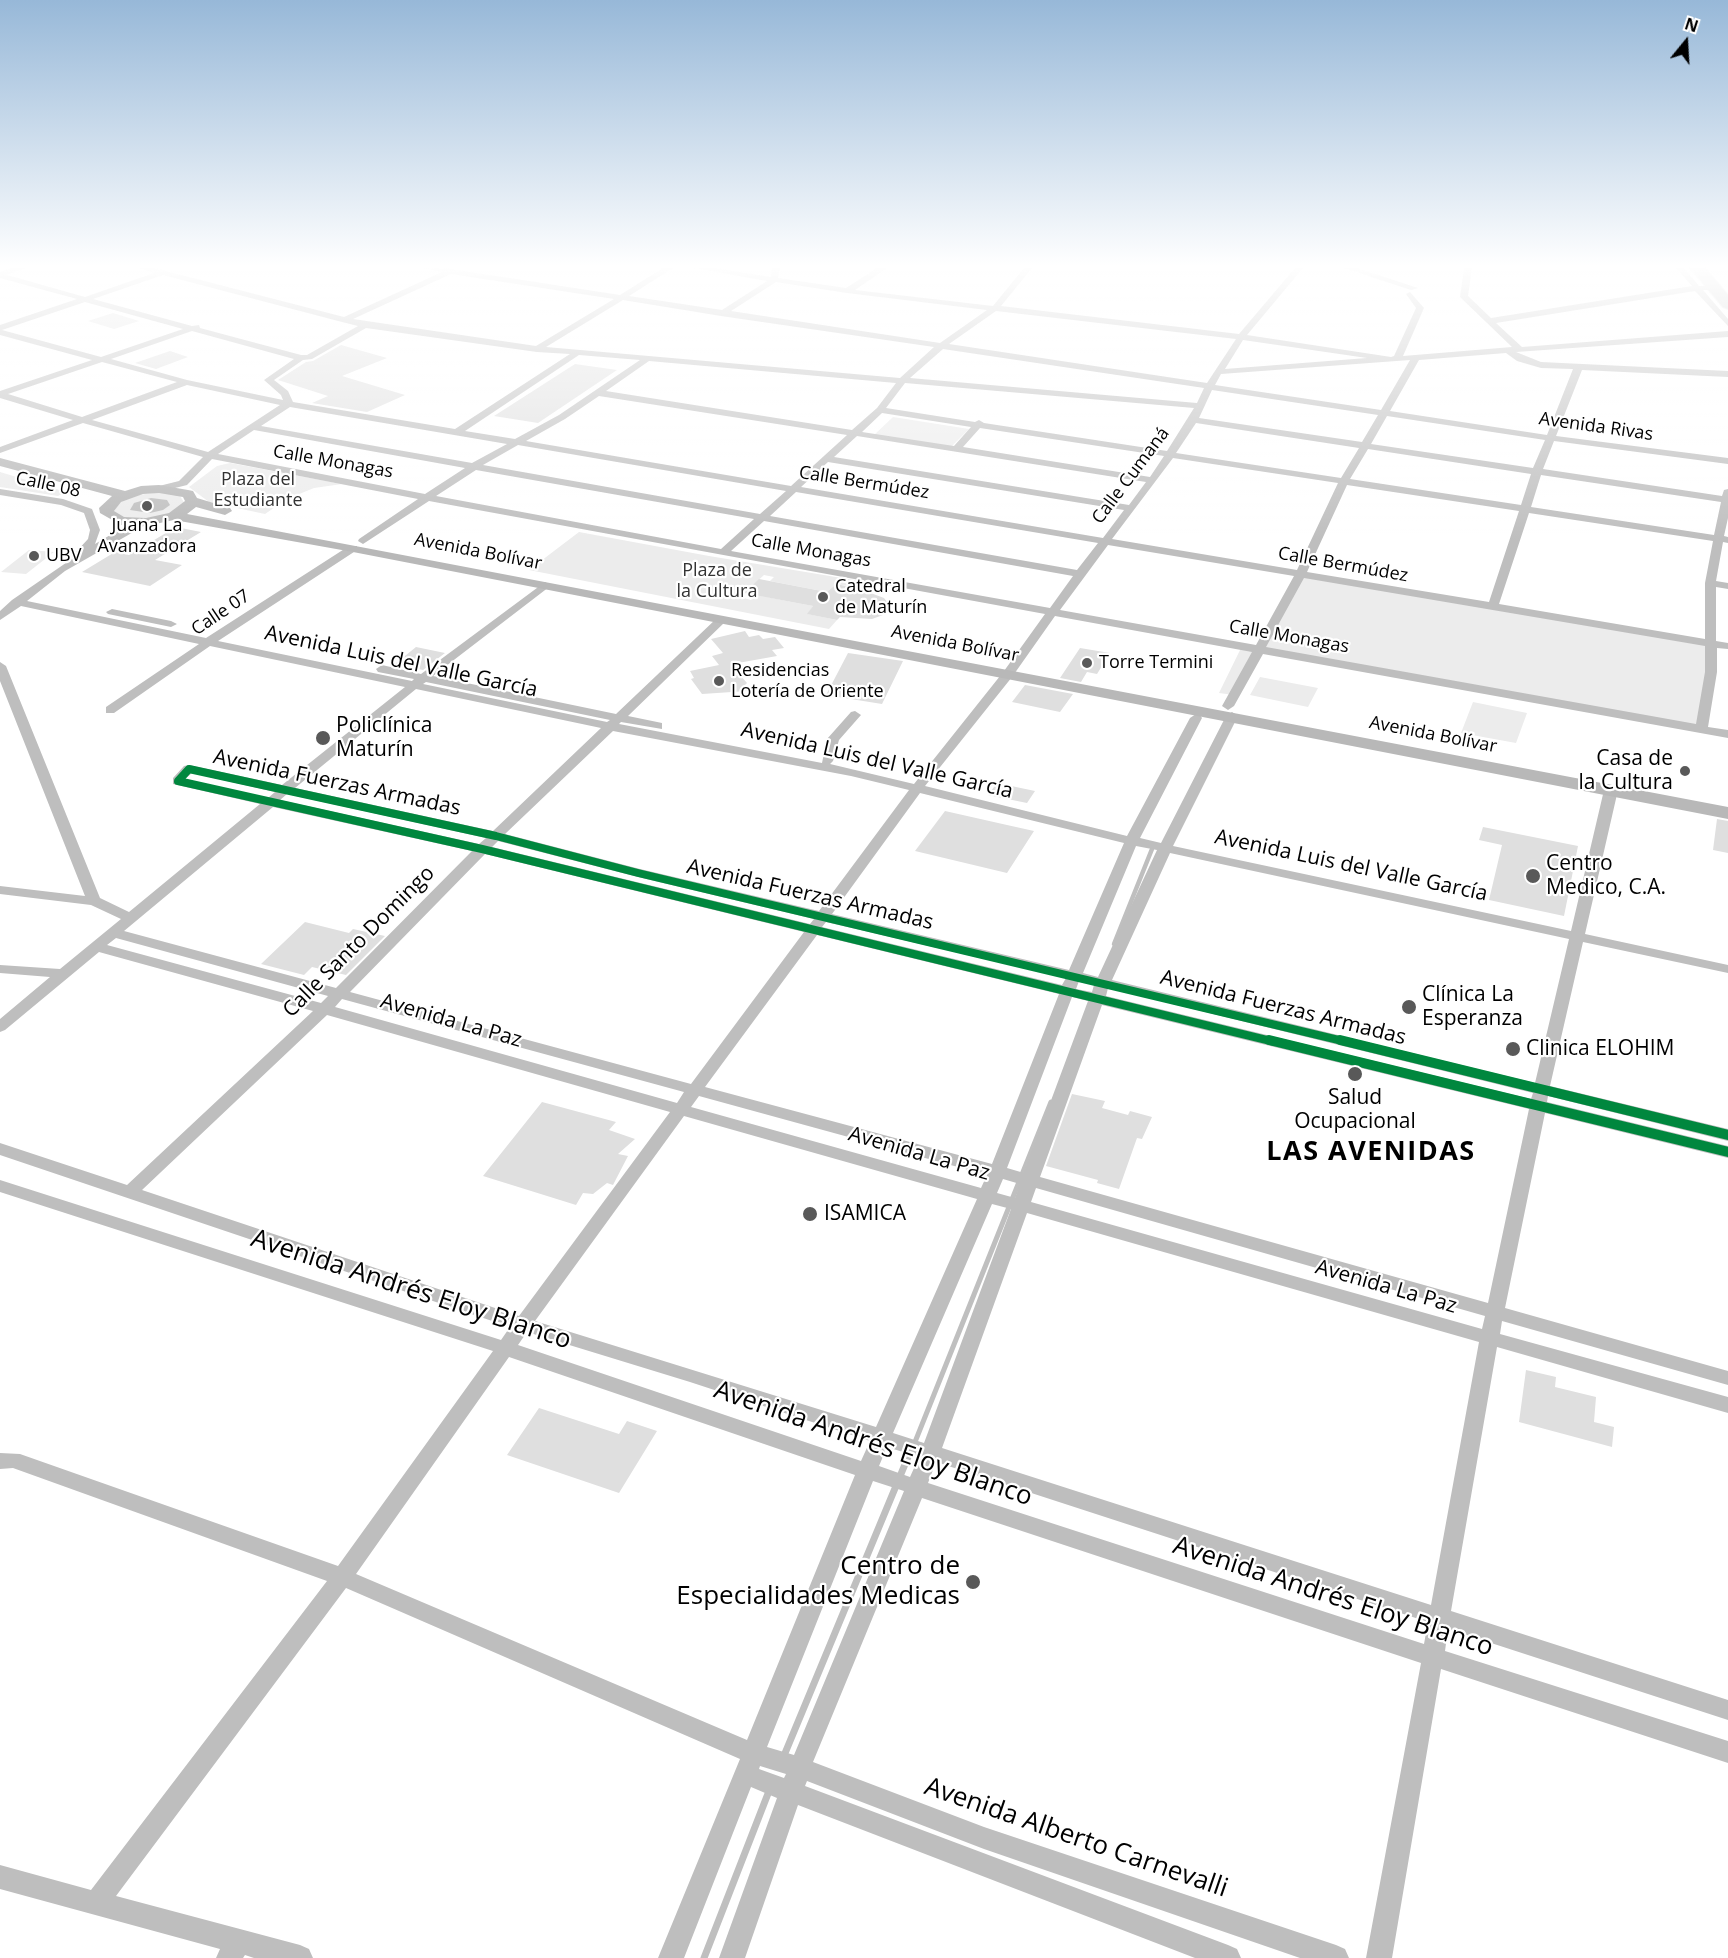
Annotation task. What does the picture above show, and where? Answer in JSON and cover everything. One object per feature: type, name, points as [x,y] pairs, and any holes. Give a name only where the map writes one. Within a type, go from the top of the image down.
[{"type":"street","points":[[0,617],[61,569],[126,530],[146,522],[174,516],[190,506],[186,492],[208,456],[288,404],[285,393],[268,380],[299,359]]},
{"type":"street","points":[[458,431],[568,359]]},
{"type":"street","points":[[639,359],[1199,406]]},
{"type":"street","points":[[723,553],[855,434],[880,410],[903,380],[926,359]]},
{"type":"street","name":"Avenida Rivas","points":[[1028,359],[1549,438],[1728,461]]},
{"type":"street","name":"Calle Cumaná","points":[[95,1904],[342,1577],[505,1348],[920,787],[1011,670],[1105,540],[1153,480],[1193,420],[1209,387],[1226,359]]},
{"type":"street","points":[[1218,372],[1389,359]]},
{"type":"street","points":[[671,1958],[869,1470],[986,1197],[1019,1177],[1099,990],[1258,648],[1300,574],[1344,481],[1415,359]]},
{"type":"street","points":[[1521,359],[1541,365],[1578,368],[1728,374]]},
{"type":"street","points":[[0,395],[100,360]]},
{"type":"street","name":"Calle Bermúdez","points":[[100,360],[186,382],[288,404],[1728,646]]},
{"type":"street","name":"Calle 07","points":[[110,710],[214,638],[476,465],[598,393],[646,360]]},
{"type":"street","points":[[1493,607],[1537,471],[1578,368]]},
{"type":"street","points":[[0,450],[186,382]]},
{"type":"street","points":[[598,393],[1153,480]]},
{"type":"street","name":"Calle Monagas","points":[[0,395],[208,456],[723,553],[1728,734]]},
{"type":"street","points":[[880,410],[979,423],[1525,510],[1723,539]]},
{"type":"street","points":[[1193,420],[1727,497],[1723,539],[1710,583],[1711,672],[1701,729]]},
{"type":"street","points":[[956,450],[979,423]]},
{"type":"street","points":[[252,427],[1080,574]]},
{"type":"street","points":[[825,459],[1130,508]]},
{"type":"street","points":[[0,462],[125,495]]},
{"type":"street","points":[[0,468],[83,493],[106,508],[112,518],[146,522]]},
{"type":"street","name":"Avenida Bolívar","points":[[125,495],[159,489],[186,492],[203,506],[358,545],[721,620],[1011,670]]},
{"type":"street","name":"Calle 08","points":[[0,492],[63,502],[88,511],[95,530],[93,540],[61,569]]},
{"type":"street","points":[[106,508],[125,495]]},
{"type":"street","name":"Avenida Bolívar","points":[[174,516],[358,545],[1011,670],[1728,802]]},
{"type":"street","points":[[1710,583],[1728,586]]},
{"type":"street","points":[[0,1027],[286,789],[418,682],[545,585]]},
{"type":"street","name":"Avenida Luis del Valle García","points":[[20,599],[851,772],[1134,836],[1578,931],[1728,959]]},
{"type":"street","name":"Calle Santo Domingo","points":[[129,1193],[324,1009],[482,849],[721,620]]},
{"type":"street","points":[[0,666],[94,901]]},
{"type":"street","name":"Avenida Bolívar","points":[[1230,711],[1728,813]]},
{"type":"street","points":[[827,761],[833,739],[855,715]]},
{"type":"street","points":[[732,1958],[793,1778],[927,1452],[1015,1205],[1019,1177],[1072,984],[1134,836],[1196,718]]},
{"type":"street","name":"Avenida Luis del Valle García","points":[[613,722],[827,761],[920,787]]},
{"type":"street","name":"Avenida Fuerzas Armadas","points":[[819,923],[496,836],[189,769],[179,777],[178,782],[819,923],[1099,990],[1540,1098],[1728,1152]]},
{"type":"street","points":[[1380,1958],[1489,1340],[1540,1098],[1611,790]]},
{"type":"street","points":[[0,890],[94,901],[131,918]]},
{"type":"street","name":"Avenida Luis del Valle García","points":[[1578,931],[1728,969]]},
{"type":"street","name":"Avenida La Paz","points":[[114,933],[340,992],[1019,1177],[1728,1378]]},
{"type":"street","name":"Avenida La Paz","points":[[97,947],[682,1109],[1489,1340],[1728,1405]]},
{"type":"street","points":[[0,969],[65,974]]},
{"type":"street","name":"Avenida Fuerzas Armadas","points":[[1540,1098],[1728,1135]]},
{"type":"street","name":"Avenida Andrés Eloy Blanco","points":[[0,1149],[523,1324],[1728,1710]]},
{"type":"street","name":"Avenida Andrés Eloy Blanco","points":[[0,1186],[505,1348],[1434,1659],[1728,1752]]},
{"type":"street","points":[[0,1461],[13,1460],[342,1577],[751,1764],[793,1778],[1228,1958]]},
{"type":"street","name":"Avenida Alberto Carnevalli","points":[[793,1778],[984,1838],[1336,1958]]},
{"type":"street","points":[[0,1877],[95,1904],[234,1950],[300,1958]]},
{"type":"green space","points":[[893,417],[969,429],[950,448],[874,435]]},
{"type":"green space","name":"Plaza del Estudiante","points":[[230,463],[342,484],[314,488],[287,499],[265,514],[209,502],[189,487],[217,466]]},
{"type":"green space","points":[[0,472],[66,492],[58,496],[0,487]]},
{"type":"green space","points":[[161,492],[180,496],[185,504],[181,509],[153,519],[122,518],[114,511],[120,502],[138,495]]},
{"type":"green space","name":"Plaza de la Cultura","points":[[579,532],[872,583],[866,589],[836,584],[827,592],[770,581],[774,577],[764,575],[740,597],[751,600],[756,595],[813,606],[808,614],[837,620],[829,629],[529,570]]},
{"type":"green space","points":[[29,550],[54,552],[26,574],[1,572]]},
{"type":"green space","points":[[1300,575],[1712,643],[1701,729],[1258,648]]},
{"type":"green space","points":[[1242,646],[1258,648],[1234,695],[1219,693]]},
{"type":"green space","points":[[1260,677],[1318,688],[1308,707],[1250,695]]},
{"type":"green space","points":[[1473,702],[1527,713],[1516,743],[1461,733]]},
{"type":"shaded area","points":[[151,498],[167,500],[170,505],[163,510],[150,513],[130,510],[134,503]]},
{"type":"building","points":[[146,359],[182,359],[156,369],[135,363]]},
{"type":"building","points":[[384,359],[342,376],[405,395],[367,412],[312,403],[328,396],[278,380],[306,362]]},
{"type":"building","points":[[575,364],[617,370],[538,423],[494,416]]},
{"type":"building","points":[[176,527],[201,532],[155,560],[182,565],[150,586],[82,572],[115,552],[129,555]]},
{"type":"building","name":"Catedral de Maturín","points":[[759,579],[827,592],[836,584],[860,589],[884,598],[891,607],[883,615],[872,619],[840,617],[837,620],[807,614],[813,606],[744,593]]},
{"type":"building","points":[[745,631],[749,637],[759,635],[763,639],[775,637],[784,648],[772,650],[777,656],[738,663],[746,673],[739,674],[747,683],[744,686],[747,691],[702,694],[691,679],[694,678],[690,671],[719,665],[712,656],[723,653],[711,639]]},
{"type":"building","points":[[416,647],[445,653],[423,670],[395,664]]},
{"type":"building","name":"Torre Termini","points":[[1080,648],[1110,653],[1097,674],[1087,672],[1081,682],[1060,678]]},
{"type":"building","points":[[848,653],[903,661],[882,704],[826,695]]},
{"type":"building","points":[[1025,685],[1073,694],[1060,712],[1012,702]]},
{"type":"building","points":[[997,783],[1035,791],[1027,803],[988,795]]},
{"type":"building","points":[[945,811],[1034,831],[1007,873],[915,851]]},
{"type":"building","points":[[1717,819],[1728,821],[1728,853],[1713,850]]},
{"type":"building","name":"Centro Medico, C.A.","points":[[1483,827],[1578,846],[1564,916],[1489,900],[1502,845],[1479,840]]},
{"type":"building","points":[[305,922],[349,933],[353,929],[385,936],[346,975],[312,967],[304,975],[261,964]]},
{"type":"building","points":[[1072,1094],[1105,1101],[1102,1108],[1128,1115],[1130,1111],[1152,1117],[1142,1139],[1137,1138],[1119,1189],[1097,1183],[1098,1180],[1046,1166]]},
{"type":"building","points":[[542,1102],[616,1122],[609,1130],[635,1139],[618,1154],[628,1156],[613,1185],[607,1183],[593,1194],[583,1193],[576,1205],[483,1176]]},
{"type":"building","points":[[1526,1370],[1556,1377],[1555,1387],[1596,1397],[1594,1422],[1614,1427],[1612,1447],[1519,1422]]},
{"type":"building","points":[[539,1408],[619,1434],[627,1421],[657,1431],[619,1493],[507,1455]]},
{"type":"waterway","points":[[1114,944],[1152,849]]},
{"type":"waterway","points":[[913,1447],[1051,1102]]},
{"type":"waterway","points":[[783,1758],[913,1445]]},
{"type":"waterway","points":[[704,1958],[769,1791]]},
{"type":"cycle path","points":[[1728,1135],[1102,982],[638,873],[496,836],[189,769],[178,781],[482,849],[1728,1152]]},
{"type":"place","name":"Juana La Avanzadora","points":[[147,506]]},
{"type":"place","name":"UBV","points":[[34,556]]},
{"type":"place","name":"Catedral de Maturín","points":[[823,597]]},
{"type":"place","name":"Torre Termini","points":[[1087,663]]},
{"type":"place","name":"Residencias Lotería de Oriente","points":[[719,681]]},
{"type":"place","name":"Policlínica Maturín","points":[[323,738]]},
{"type":"place","name":"Casa de la Cultura","points":[[1685,771]]},
{"type":"place","name":"Centro Medico, C.A.","points":[[1533,876]]},
{"type":"place","name":"Clínica La Esperanza","points":[[1409,1007]]},
{"type":"place","name":"Clinica ELOHIM","points":[[1513,1049]]},
{"type":"place","name":"Salud Ocupacional","points":[[1355,1074]]},
{"type":"place","name":"ISAMICA","points":[[810,1214]]},
{"type":"place","name":"Centro de Especialidades Medicas","points":[[973,1582]]},
{"type":"district","name":"LAS AVENIDAS","points":[[1371,1152]]}]
